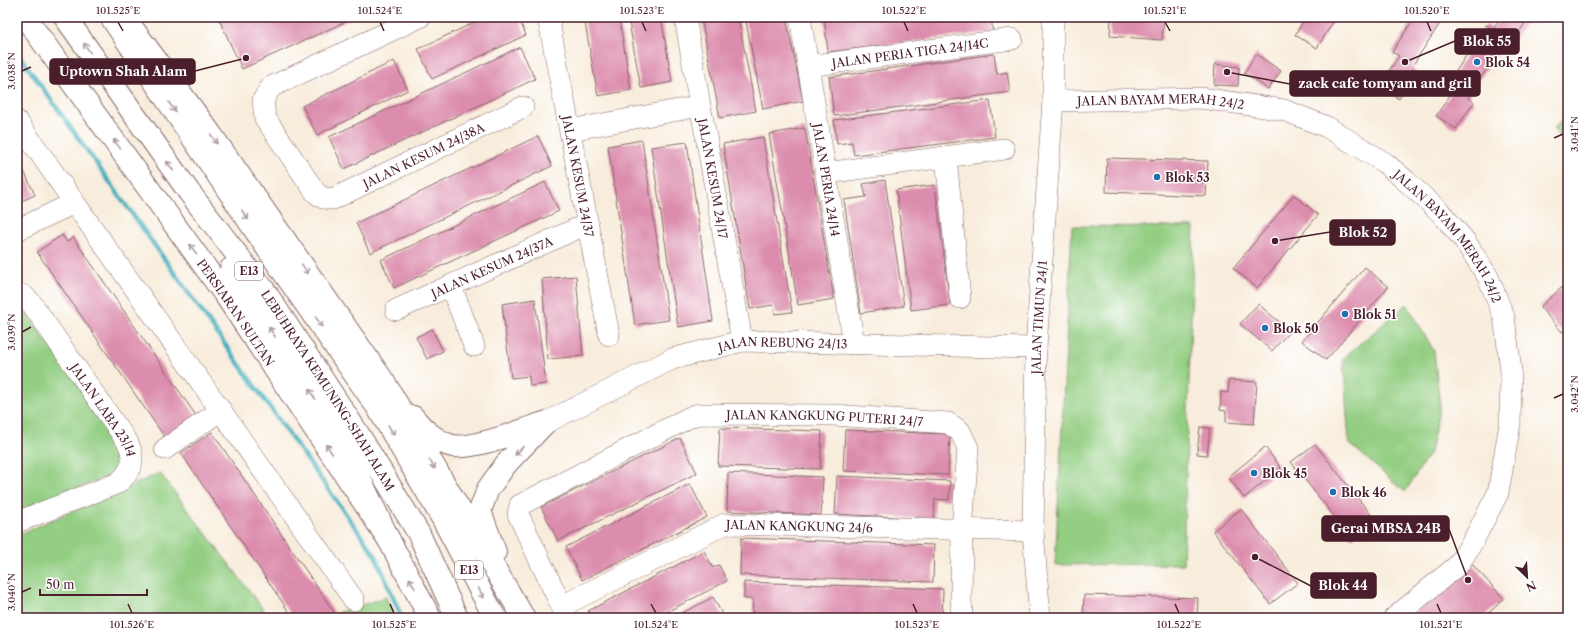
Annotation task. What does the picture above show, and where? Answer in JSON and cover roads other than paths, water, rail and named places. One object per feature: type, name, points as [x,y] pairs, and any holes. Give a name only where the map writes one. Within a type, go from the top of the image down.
[{"type":"main road","name":"PERSIARAN SULTAN","points":[[25,17],[226,296],[389,540],[430,618]]},
{"type":"main road","name":"LEBUHRAYA KEMUNING-SHAH ALAM","points":[[64,17],[189,192],[264,290],[357,432],[418,534],[457,618]]},
{"type":"main road","name":"E13","points":[[111,17],[280,267],[378,408],[444,521],[495,618]]},
{"type":"main road","points":[[124,17],[210,133],[384,382],[425,432],[450,445],[472,446],[546,423]]},
{"type":"main road","points":[[189,192],[233,273],[341,439],[389,540]]},
{"type":"main road","points":[[384,382],[479,544],[509,590],[524,618]]},
{"type":"main road","points":[[509,590],[480,511],[488,489],[506,464],[546,423]]},
{"type":"street","name":"JALAN KESUM 24/38A","points":[[420,17],[271,87],[263,100],[265,118],[316,193],[323,198],[333,199],[523,107]]},
{"type":"street","name":"JALAN KESUM 24/37","points":[[548,17],[609,335]]},
{"type":"street","name":"JALAN KESUM 24/17","points":[[685,17],[742,341]]},
{"type":"street","name":"JALAN PERIA 24/14","points":[[800,17],[854,344]]},
{"type":"street","name":"JALAN TIMUN 24/1","points":[[1040,618],[1033,531],[1036,348],[1053,101],[1053,17]]},
{"type":"street","name":"JALAN PERIA TIGA 24/14C","points":[[808,66],[1012,39]]},
{"type":"street","name":"JALAN BAYAM MERAH 24/2","points":[[1053,101],[1201,98],[1284,110],[1327,127],[1385,163],[1441,213],[1465,241],[1488,277],[1504,317],[1511,370],[1510,424],[1498,493],[1472,543],[1458,565],[1394,618]]},
{"type":"street","points":[[570,130],[700,106]]},
{"type":"street","points":[[17,121],[354,600]]},
{"type":"street","points":[[826,173],[1004,149]]},
{"type":"street","points":[[946,157],[960,298]]},
{"type":"street","points":[[17,230],[74,202]]},
{"type":"street","name":"JALAN KESUM 24/37A","points":[[396,310],[588,224]]},
{"type":"street","points":[[451,286],[474,346]]},
{"type":"street","name":"JALAN LABA 23/14","points":[[17,293],[24,296],[32,304],[128,443],[133,453],[132,463],[127,475],[118,483],[17,522]]},
{"type":"street","name":"JALAN REBUNG 24/13","points":[[546,423],[672,359],[742,341],[1036,348]]},
{"type":"street","points":[[165,449],[221,410]]},
{"type":"street","name":"JALAN KANGKUNG PUTERI 24/7","points":[[564,612],[518,514],[520,505],[692,416],[700,414],[834,415],[948,423],[960,431],[968,448],[962,530],[962,618]]},
{"type":"street","name":"JALAN KANGKUNG 24/6","points":[[564,612],[724,524],[1033,531]]},
{"type":"waterway","points":[[17,52],[375,555],[402,618]]},
{"type":"place","name":"Uptown Shah Alam","points":[[246,58]]},
{"type":"place","name":"Blok 55","points":[[1405,62]]},
{"type":"place","name":"Blok 54","points":[[1477,62]]},
{"type":"place","name":"zack cafe tomyam and gril","points":[[1227,72]]},
{"type":"place","name":"Blok 53","points":[[1157,177]]},
{"type":"place","name":"Blok 52","points":[[1275,241]]},
{"type":"place","name":"Blok 51","points":[[1345,314]]},
{"type":"place","name":"Blok 50","points":[[1265,328]]},
{"type":"place","name":"Blok 45","points":[[1254,473]]},
{"type":"place","name":"Blok 46","points":[[1333,492]]},
{"type":"place","name":"Blok 44","points":[[1255,557]]},
{"type":"place","name":"Gerai MBSA 24B","points":[[1468,580]]}]
